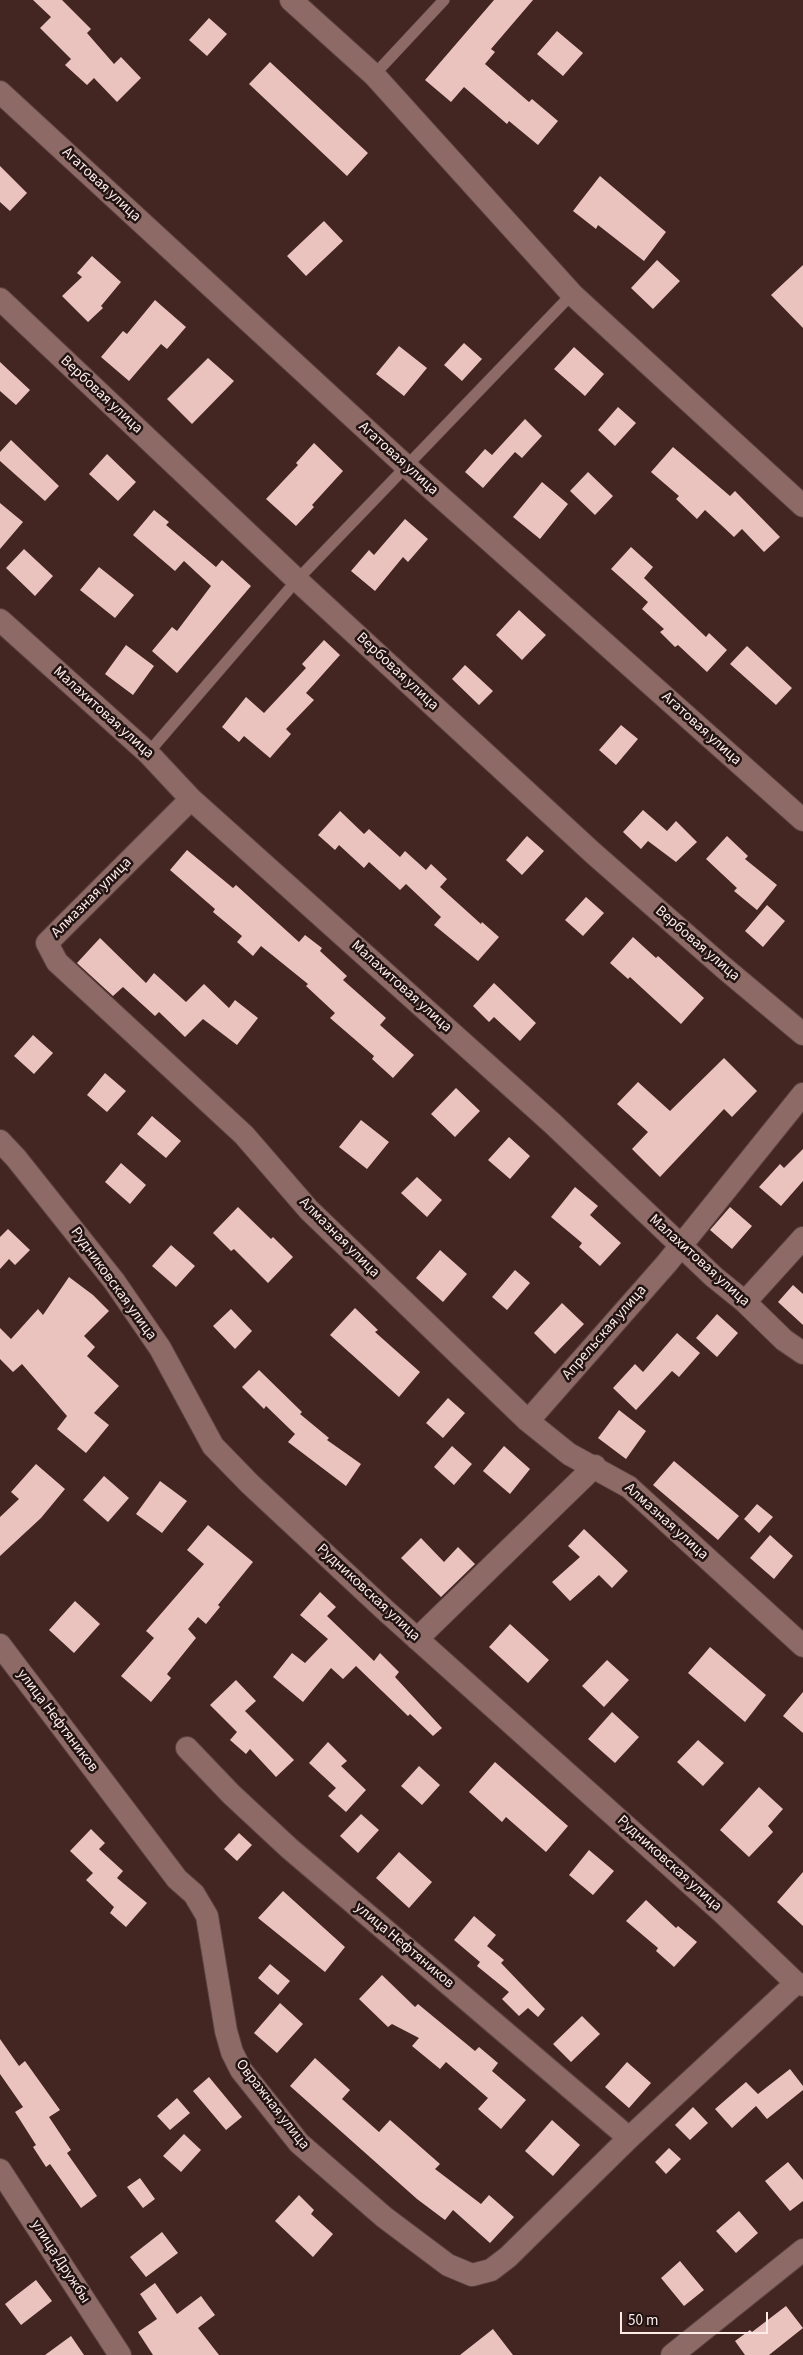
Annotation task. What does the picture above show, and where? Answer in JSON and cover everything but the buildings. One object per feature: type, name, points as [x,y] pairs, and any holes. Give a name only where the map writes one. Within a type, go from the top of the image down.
[{"type":"street","points":[[291,0],[374,75],[572,294],[803,506]]},
{"type":"street","name":"Агатовая улица","points":[[0,92],[407,467],[803,820]]},
{"type":"street","name":"Вербовая улица","points":[[0,299],[297,580],[593,853],[803,1034]]},
{"type":"street","name":"Малахитовая улица","points":[[0,620],[148,753],[191,799],[552,1122],[714,1277],[745,1302],[784,1340],[803,1353]]},
{"type":"street","name":"Алмазная улица","points":[[191,799],[47,943],[57,962],[244,1135],[309,1210],[528,1421],[569,1454],[595,1466],[629,1487],[803,1646]]},
{"type":"street","name":"Апрельская улица","points":[[528,1421],[681,1245],[803,1094]]},
{"type":"street","name":"Рудниковская улица","points":[[0,1141],[16,1158],[114,1280],[160,1348],[213,1446],[250,1484],[417,1639],[800,1984]]},
{"type":"street","points":[[745,1302],[803,1238]]},
{"type":"street","points":[[417,1639],[595,1466]]},
{"type":"street","name":"улица Нефтяников","points":[[0,1645],[177,1879],[194,1894],[206,1916]]},
{"type":"street","name":"улица Нефтяников","points":[[187,1748],[231,1794],[289,1848],[629,2138]]},
{"type":"street","name":"Овражная улица","points":[[206,1916],[226,2030],[232,2052],[241,2070],[299,2143],[384,2217],[448,2265],[472,2275],[491,2270],[508,2257],[629,2138]]},
{"type":"street","points":[[629,2138],[800,1984]]},
{"type":"street","name":"улица Дружбы","points":[[0,2170],[120,2355]]},
{"type":"street","points":[[672,2355],[803,2250]]},
{"type":"lane","points":[[374,75],[444,0]]},
{"type":"lane","points":[[148,753],[297,580],[572,294]]}]
